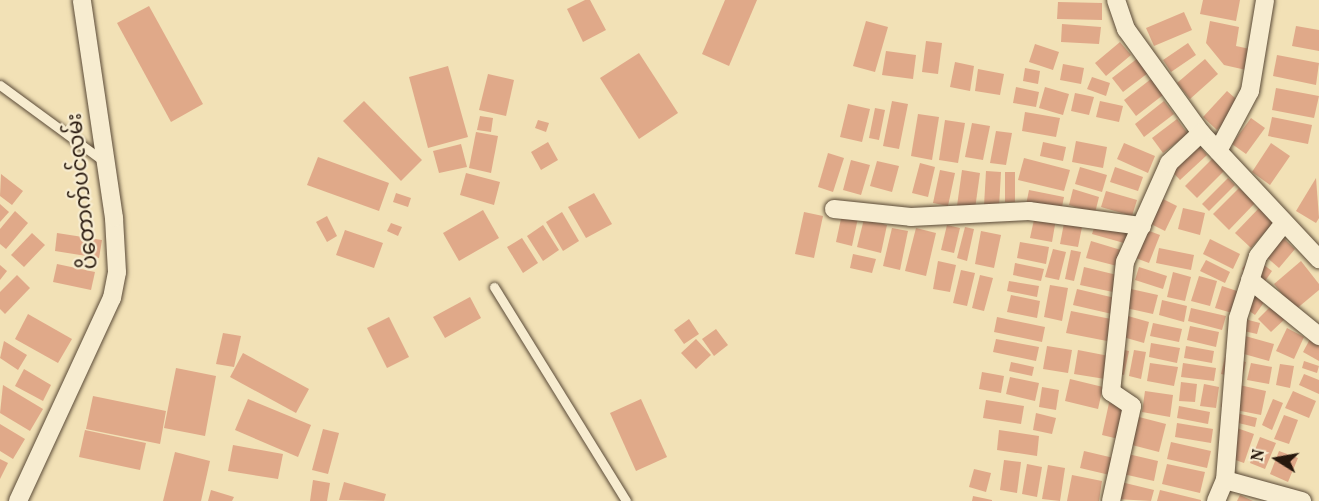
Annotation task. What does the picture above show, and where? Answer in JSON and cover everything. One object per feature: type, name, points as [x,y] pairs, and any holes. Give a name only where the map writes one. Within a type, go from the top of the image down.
[{"type":"street","name":"ပိတောက်ပင်လမ်း","points":[[18,501],[112,298],[117,272],[107,164],[81,0]]},
{"type":"street","points":[[1116,0],[1126,29],[1201,133],[1319,260]]},
{"type":"street","points":[[1218,151],[1250,91],[1265,0]]},
{"type":"street","points":[[1111,501],[1132,406],[1111,392],[1125,262],[1169,163],[1201,133]]},
{"type":"street","points":[[834,208],[911,217],[1029,212],[1142,226]]},
{"type":"street","points":[[1216,501],[1225,480],[1238,318],[1258,256],[1284,222]]},
{"type":"street","points":[[1250,280],[1319,336]]},
{"type":"street","points":[[1225,480],[1302,501]]},
{"type":"lane","points":[[0,85],[107,164]]},
{"type":"lane","points":[[494,287],[626,501]]},
{"type":"building","points":[[585,0],[590,0],[606,30],[583,42],[567,9]]},
{"type":"building","points":[[725,0],[757,0],[729,66],[702,54]]},
{"type":"building","points":[[1203,0],[1240,0],[1236,21],[1200,14]]},
{"type":"building","points":[[1058,2],[1102,3],[1102,20],[1057,19]]},
{"type":"building","points":[[149,6],[203,104],[171,122],[117,23]]},
{"type":"building","points":[[1184,12],[1192,30],[1154,46],[1146,28]]},
{"type":"building","points":[[866,21],[888,27],[875,72],[853,66]]},
{"type":"building","points":[[1210,21],[1239,27],[1236,46],[1250,49],[1246,70],[1224,65],[1206,43]]},
{"type":"building","points":[[1062,24],[1101,27],[1099,44],[1061,42]]},
{"type":"building","points":[[1296,26],[1319,30],[1319,51],[1292,46]]},
{"type":"building","points":[[926,41],[942,43],[938,74],[922,72]]},
{"type":"building","points":[[1120,42],[1131,55],[1106,76],[1095,63]]},
{"type":"building","points":[[1188,43],[1196,55],[1171,72],[1163,60]]},
{"type":"building","points":[[1035,44],[1059,52],[1053,70],[1029,62]]},
{"type":"building","points":[[886,51],[916,55],[913,79],[882,75]]},
{"type":"building","points":[[639,53],[678,113],[639,139],[600,78]]},
{"type":"building","points":[[1277,55],[1319,63],[1316,85],[1273,76]]},
{"type":"building","points":[[1138,58],[1148,73],[1123,92],[1112,78]]},
{"type":"building","points":[[1205,59],[1218,74],[1190,99],[1177,83]]},
{"type":"building","points":[[955,62],[974,66],[970,91],[950,87]]},
{"type":"building","points":[[1063,64],[1084,68],[1081,84],[1060,80]]},
{"type":"building","points":[[448,66],[468,137],[428,148],[409,77]]},
{"type":"building","points":[[1025,68],[1040,71],[1038,84],[1023,81]]},
{"type":"building","points":[[978,69],[1004,74],[1000,95],[975,91]]},
{"type":"building","points":[[488,74],[514,80],[506,116],[479,110]]},
{"type":"building","points":[[1092,77],[1110,83],[1106,96],[1087,89]]},
{"type":"building","points":[[1151,79],[1163,95],[1136,116],[1124,100]]},
{"type":"building","points":[[1016,87],[1039,92],[1036,107],[1013,103]]},
{"type":"building","points":[[1045,87],[1069,94],[1063,115],[1039,108]]},
{"type":"building","points":[[1276,88],[1319,96],[1314,118],[1272,110]]},
{"type":"building","points":[[1227,91],[1242,104],[1217,130],[1203,117]]},
{"type":"building","points":[[1075,93],[1094,97],[1089,115],[1071,111]]},
{"type":"building","points":[[364,101],[422,160],[401,181],[343,121]]},
{"type":"building","points":[[892,101],[908,104],[899,149],[883,146]]},
{"type":"building","points":[[1100,101],[1123,106],[1119,122],[1096,117]]},
{"type":"building","points":[[1164,101],[1174,114],[1144,137],[1135,124]]},
{"type":"building","points":[[848,104],[870,109],[862,142],[840,137]]},
{"type":"building","points":[[875,108],[885,110],[879,140],[869,138]]},
{"type":"building","points":[[1025,112],[1060,118],[1056,137],[1022,131]]},
{"type":"building","points":[[918,114],[939,117],[932,160],[911,156]]},
{"type":"building","points":[[480,116],[493,118],[491,132],[477,130]]},
{"type":"building","points":[[1272,117],[1312,125],[1308,144],[1268,136]]},
{"type":"building","points":[[1251,118],[1265,128],[1246,154],[1232,144]]},
{"type":"building","points":[[1177,119],[1188,134],[1163,153],[1152,138]]},
{"type":"building","points":[[538,120],[549,123],[546,132],[535,128]]},
{"type":"building","points":[[945,120],[965,123],[958,163],[939,160]]},
{"type":"building","points":[[972,123],[990,126],[983,160],[965,157]]},
{"type":"building","points":[[996,131],[1012,133],[1006,165],[990,163]]},
{"type":"building","points":[[476,132],[498,136],[491,173],[469,168]]},
{"type":"building","points":[[1076,141],[1107,147],[1103,168],[1072,162]]},
{"type":"building","points":[[548,142],[558,160],[541,170],[531,152]]},
{"type":"building","points":[[1043,142],[1066,147],[1063,161],[1040,156]]},
{"type":"building","points":[[1196,142],[1207,155],[1180,180],[1169,168]]},
{"type":"building","points":[[1124,143],[1155,156],[1148,173],[1117,159]]},
{"type":"building","points":[[1271,143],[1290,156],[1270,185],[1252,172]]},
{"type":"building","points":[[461,144],[467,167],[439,173],[433,151]]},
{"type":"building","points":[[828,153],[844,158],[833,192],[818,187]]},
{"type":"building","points":[[318,157],[389,183],[379,211],[307,185]]},
{"type":"building","points":[[1024,158],[1070,170],[1064,191],[1018,180]]},
{"type":"building","points":[[1212,159],[1224,171],[1197,198],[1185,186]]},
{"type":"building","points":[[851,160],[870,165],[861,195],[843,190]]},
{"type":"building","points":[[877,161],[899,166],[892,192],[870,186]]},
{"type":"building","points":[[920,163],[935,167],[928,197],[912,193]]},
{"type":"building","points":[[1080,167],[1107,175],[1102,192],[1075,184]]},
{"type":"building","points":[[1115,167],[1143,177],[1138,191],[1110,182]]},
{"type":"building","points":[[940,170],[955,173],[948,206],[933,203]]},
{"type":"building","points":[[962,170],[980,173],[975,209],[957,206]]},
{"type":"building","points":[[986,171],[1001,172],[999,207],[984,206]]},
{"type":"building","points":[[1005,172],[1015,172],[1015,202],[1005,202]]},
{"type":"building","points":[[466,173],[500,182],[494,205],[460,195]]},
{"type":"building","points":[[1,174],[23,191],[12,205],[0,196]]},
{"type":"building","points":[[1228,178],[1235,185],[1209,211],[1202,204]]},
{"type":"building","points":[[1316,178],[1319,218],[1316,223],[1296,211]]},
{"type":"building","points":[[1239,188],[1255,203],[1229,230],[1213,214]]},
{"type":"building","points":[[1073,189],[1099,197],[1095,213],[1069,205]]},
{"type":"building","points":[[1029,190],[1064,197],[1061,212],[1026,205]]},
{"type":"building","points":[[1106,191],[1137,200],[1132,216],[1101,207]]},
{"type":"building","points":[[396,193],[411,198],[408,207],[393,202]]},
{"type":"building","points":[[594,193],[612,224],[586,238],[568,207]]},
{"type":"building","points":[[1157,196],[1177,206],[1165,231],[1145,221]]},
{"type":"building","points":[[0,204],[9,212],[0,222]]},
{"type":"building","points":[[1183,208],[1205,213],[1200,235],[1178,229]]},
{"type":"building","points":[[1259,208],[1274,222],[1251,248],[1235,233]]},
{"type":"building","points":[[483,210],[499,238],[459,261],[443,233]]},
{"type":"building","points":[[15,211],[28,223],[6,249],[0,244],[0,229]]},
{"type":"building","points":[[562,212],[579,241],[563,251],[546,222]]},
{"type":"building","points":[[804,212],[823,216],[814,258],[795,254]]},
{"type":"building","points":[[1099,213],[1131,223],[1124,243],[1092,234]]},
{"type":"building","points":[[842,214],[858,218],[852,246],[836,242]]},
{"type":"building","points":[[1035,215],[1056,219],[1052,242],[1030,238]]},
{"type":"building","points":[[327,216],[337,236],[327,242],[316,222]]},
{"type":"building","points":[[1065,218],[1083,222],[1078,247],[1060,244]]},
{"type":"building","points":[[864,219],[887,225],[881,253],[857,247]]},
{"type":"building","points":[[391,223],[402,227],[398,236],[387,231]]},
{"type":"building","points":[[543,225],[559,250],[543,261],[527,236]]},
{"type":"building","points":[[947,225],[960,228],[954,253],[941,250]]},
{"type":"building","points":[[965,227],[974,229],[967,261],[957,258]]},
{"type":"building","points":[[892,228],[908,231],[900,270],[883,266]]},
{"type":"building","points":[[916,228],[936,233],[926,276],[905,271]]},
{"type":"building","points":[[1144,229],[1160,235],[1149,263],[1133,257]]},
{"type":"building","points":[[345,230],[383,243],[374,268],[336,255]]},
{"type":"building","points":[[981,231],[1001,235],[994,268],[975,264]]},
{"type":"building","points":[[32,233],[45,245],[24,267],[11,255]]},
{"type":"building","points":[[57,233],[102,240],[99,258],[55,251]]},
{"type":"building","points":[[1280,235],[1295,249],[1279,268],[1263,254]]},
{"type":"building","points":[[522,238],[538,263],[523,273],[507,247]]},
{"type":"building","points":[[1210,239],[1240,254],[1233,269],[1203,254]]},
{"type":"building","points":[[1091,241],[1121,250],[1117,266],[1086,258]]},
{"type":"building","points":[[1020,242],[1049,247],[1046,264],[1017,258]]},
{"type":"building","points":[[1159,248],[1194,255],[1191,270],[1156,263]]},
{"type":"building","points":[[1053,249],[1066,252],[1059,280],[1045,277]]},
{"type":"building","points":[[1071,250],[1081,252],[1074,281],[1065,279]]},
{"type":"building","points":[[853,254],[876,259],[872,273],[850,268]]},
{"type":"building","points":[[1252,256],[1272,271],[1263,284],[1242,269]]},
{"type":"building","points":[[1206,260],[1230,272],[1225,283],[1200,271]]},
{"type":"building","points":[[938,261],[956,265],[950,292],[933,289]]},
{"type":"building","points":[[1301,261],[1319,284],[1319,290],[1295,310],[1274,284]]},
{"type":"building","points":[[1015,263],[1044,269],[1041,281],[1013,275]]},
{"type":"building","points":[[57,264],[95,272],[91,290],[53,282]]},
{"type":"building","points":[[0,265],[7,271],[0,280]]},
{"type":"building","points":[[1084,267],[1117,275],[1113,292],[1080,285]]},
{"type":"building","points":[[1139,267],[1167,276],[1163,289],[1135,280]]},
{"type":"building","points":[[961,270],[975,273],[967,306],[953,303]]},
{"type":"building","points":[[1173,272],[1191,277],[1185,301],[1167,297]]},
{"type":"building","points":[[17,275],[30,288],[5,314],[0,309],[0,292]]},
{"type":"building","points":[[980,275],[993,278],[984,311],[972,308]]},
{"type":"building","points":[[1199,276],[1217,281],[1210,306],[1191,301]]},
{"type":"building","points":[[1009,281],[1039,286],[1037,297],[1007,291]]},
{"type":"building","points":[[1050,285],[1068,288],[1062,321],[1044,317]]},
{"type":"building","points":[[1222,286],[1240,292],[1232,313],[1215,308]]},
{"type":"building","points":[[1254,288],[1267,298],[1255,315],[1241,305]]},
{"type":"building","points":[[1077,289],[1115,298],[1112,314],[1073,305]]},
{"type":"building","points":[[1131,289],[1158,295],[1153,314],[1126,308]]},
{"type":"building","points":[[1011,295],[1040,301],[1037,318],[1007,312]]},
{"type":"building","points":[[470,297],[481,318],[445,338],[433,317]]},
{"type":"building","points":[[1162,300],[1187,306],[1184,322],[1159,315]]},
{"type":"building","points":[[1274,303],[1287,317],[1271,332],[1258,319]]},
{"type":"building","points":[[1191,308],[1226,316],[1222,330],[1188,321]]},
{"type":"building","points":[[1071,311],[1111,319],[1107,341],[1066,333]]},
{"type":"building","points":[[28,314],[72,339],[58,363],[15,339]]},
{"type":"building","points":[[1128,316],[1149,322],[1144,343],[1123,337]]},
{"type":"building","points":[[389,317],[409,357],[387,368],[367,328]]},
{"type":"building","points":[[997,317],[1045,327],[1042,342],[994,332]]},
{"type":"building","points":[[1237,317],[1260,323],[1257,334],[1235,329]]},
{"type":"building","points":[[689,319],[699,334],[684,344],[674,330]]},
{"type":"building","points":[[1153,323],[1182,329],[1179,342],[1150,336]]},
{"type":"building","points":[[1190,326],[1219,332],[1216,347],[1187,340]]},
{"type":"building","points":[[1287,328],[1304,337],[1294,359],[1276,351]]},
{"type":"building","points":[[716,329],[728,345],[714,356],[702,339]]},
{"type":"building","points":[[1231,332],[1274,344],[1269,361],[1226,349]]},
{"type":"building","points":[[223,333],[241,336],[234,367],[216,364]]},
{"type":"building","points":[[696,339],[711,355],[696,369],[681,353]]},
{"type":"building","points":[[996,339],[1039,347],[1036,361],[993,352]]},
{"type":"building","points":[[1310,339],[1319,344],[1319,361],[1303,352]]},
{"type":"building","points":[[4,341],[27,355],[18,370],[0,358]]},
{"type":"building","points":[[1151,343],[1180,348],[1177,363],[1149,357]]},
{"type":"building","points":[[1047,346],[1072,350],[1068,373],[1043,369]]},
{"type":"building","points":[[1186,346],[1214,351],[1212,363],[1184,358]]},
{"type":"building","points":[[1120,349],[1129,351],[1124,375],[1115,373]]},
{"type":"building","points":[[1078,350],[1109,356],[1105,379],[1074,374]]},
{"type":"building","points":[[1134,350],[1146,352],[1141,379],[1129,376]]},
{"type":"building","points":[[243,353],[309,389],[296,413],[230,377]]},
{"type":"building","points":[[1225,357],[1246,362],[1242,379],[1221,374]]},
{"type":"building","points":[[1304,361],[1319,366],[1317,373],[1302,368]]},
{"type":"building","points":[[1011,362],[1034,367],[1032,376],[1009,371]]},
{"type":"building","points":[[1150,363],[1178,367],[1174,386],[1147,381]]},
{"type":"building","points":[[1183,363],[1216,368],[1214,381],[1181,377]]},
{"type":"building","points":[[1251,363],[1272,367],[1269,384],[1247,380]]},
{"type":"building","points":[[1280,364],[1294,366],[1290,388],[1276,385]]},
{"type":"building","points":[[176,368],[216,376],[205,436],[164,428]]},
{"type":"building","points":[[24,369],[51,385],[43,401],[15,386]]},
{"type":"building","points":[[982,372],[1004,376],[1001,393],[979,389]]},
{"type":"building","points":[[1304,374],[1319,380],[1319,394],[1299,385]]},
{"type":"building","points":[[1010,377],[1039,383],[1035,401],[1006,394]]},
{"type":"building","points":[[1070,379],[1103,387],[1098,409],[1065,401]]},
{"type":"building","points":[[1181,382],[1197,384],[1195,402],[1179,401]]},
{"type":"building","points":[[1226,382],[1266,391],[1261,415],[1221,407]]},
{"type":"building","points":[[1204,384],[1219,387],[1216,408],[1200,406]]},
{"type":"building","points":[[3,385],[43,409],[30,431],[0,413]]},
{"type":"building","points":[[1042,387],[1059,390],[1056,410],[1039,407]]},
{"type":"building","points":[[1145,391],[1173,395],[1170,417],[1142,412]]},
{"type":"building","points":[[1293,391],[1316,401],[1309,418],[1285,408]]},
{"type":"building","points":[[93,396],[166,411],[160,444],[86,429]]},
{"type":"building","points":[[248,399],[311,425],[298,457],[235,430]]},
{"type":"building","points":[[641,399],[667,457],[636,471],[610,413]]},
{"type":"building","points":[[1273,399],[1283,403],[1272,430],[1262,425]]},
{"type":"building","points":[[986,400],[1024,406],[1021,424],[983,418]]},
{"type":"building","points":[[1109,403],[1134,408],[1127,441],[1102,435]]},
{"type":"building","points":[[1179,406],[1210,412],[1208,424],[1177,418]]},
{"type":"building","points":[[1232,412],[1257,418],[1255,427],[1230,421]]},
{"type":"building","points":[[1036,413],[1056,418],[1052,434],[1033,430]]},
{"type":"building","points":[[1284,415],[1298,420],[1289,444],[1274,439]]},
{"type":"building","points":[[1139,417],[1166,424],[1159,452],[1132,445]]},
{"type":"building","points":[[1177,423],[1213,429],[1211,443],[1175,437]]},
{"type":"building","points":[[0,424],[25,439],[13,459],[0,451]]},
{"type":"building","points":[[1234,427],[1254,434],[1244,463],[1224,456]]},
{"type":"building","points":[[323,429],[339,433],[328,474],[312,470]]},
{"type":"building","points":[[85,430],[146,443],[140,470],[79,457]]},
{"type":"building","points":[[999,430],[1039,436],[1037,456],[997,450]]},
{"type":"building","points":[[1260,437],[1276,443],[1265,469],[1250,463]]},
{"type":"building","points":[[1171,442],[1211,451],[1207,468],[1167,459]]},
{"type":"building","points":[[233,445],[283,454],[278,479],[228,471]]},
{"type":"building","points":[[1084,451],[1118,459],[1114,476],[1080,468]]},
{"type":"building","points":[[1279,451],[1298,458],[1288,482],[1270,474]]},
{"type":"building","points":[[175,452],[210,461],[201,501],[163,501]]},
{"type":"building","points":[[1128,454],[1158,461],[1154,481],[1123,474]]},
{"type":"building","points":[[0,459],[8,463],[0,479]]},
{"type":"building","points":[[1004,460],[1021,462],[1017,493],[1000,490]]},
{"type":"building","points":[[1027,464],[1042,467],[1037,497],[1022,494]]},
{"type":"building","points":[[1167,464],[1205,472],[1200,493],[1162,484]]},
{"type":"building","points":[[1048,465],[1065,468],[1060,501],[1042,499]]},
{"type":"building","points":[[974,469],[991,473],[986,492],[969,487]]},
{"type":"building","points":[[1072,475],[1102,481],[1099,501],[1067,501]]},
{"type":"building","points":[[313,480],[330,483],[327,501],[310,501]]},
{"type":"building","points":[[344,482],[386,494],[384,501],[339,500]]},
{"type":"building","points":[[1121,482],[1154,490],[1151,501],[1116,499]]},
{"type":"building","points":[[211,490],[234,497],[232,501],[208,501]]},
{"type":"building","points":[[1160,490],[1201,500],[1201,501],[1157,501]]},
{"type":"building","points":[[1240,495],[1253,501],[1237,501]]},
{"type":"building","points":[[973,496],[992,500],[992,501],[972,501]]}]
